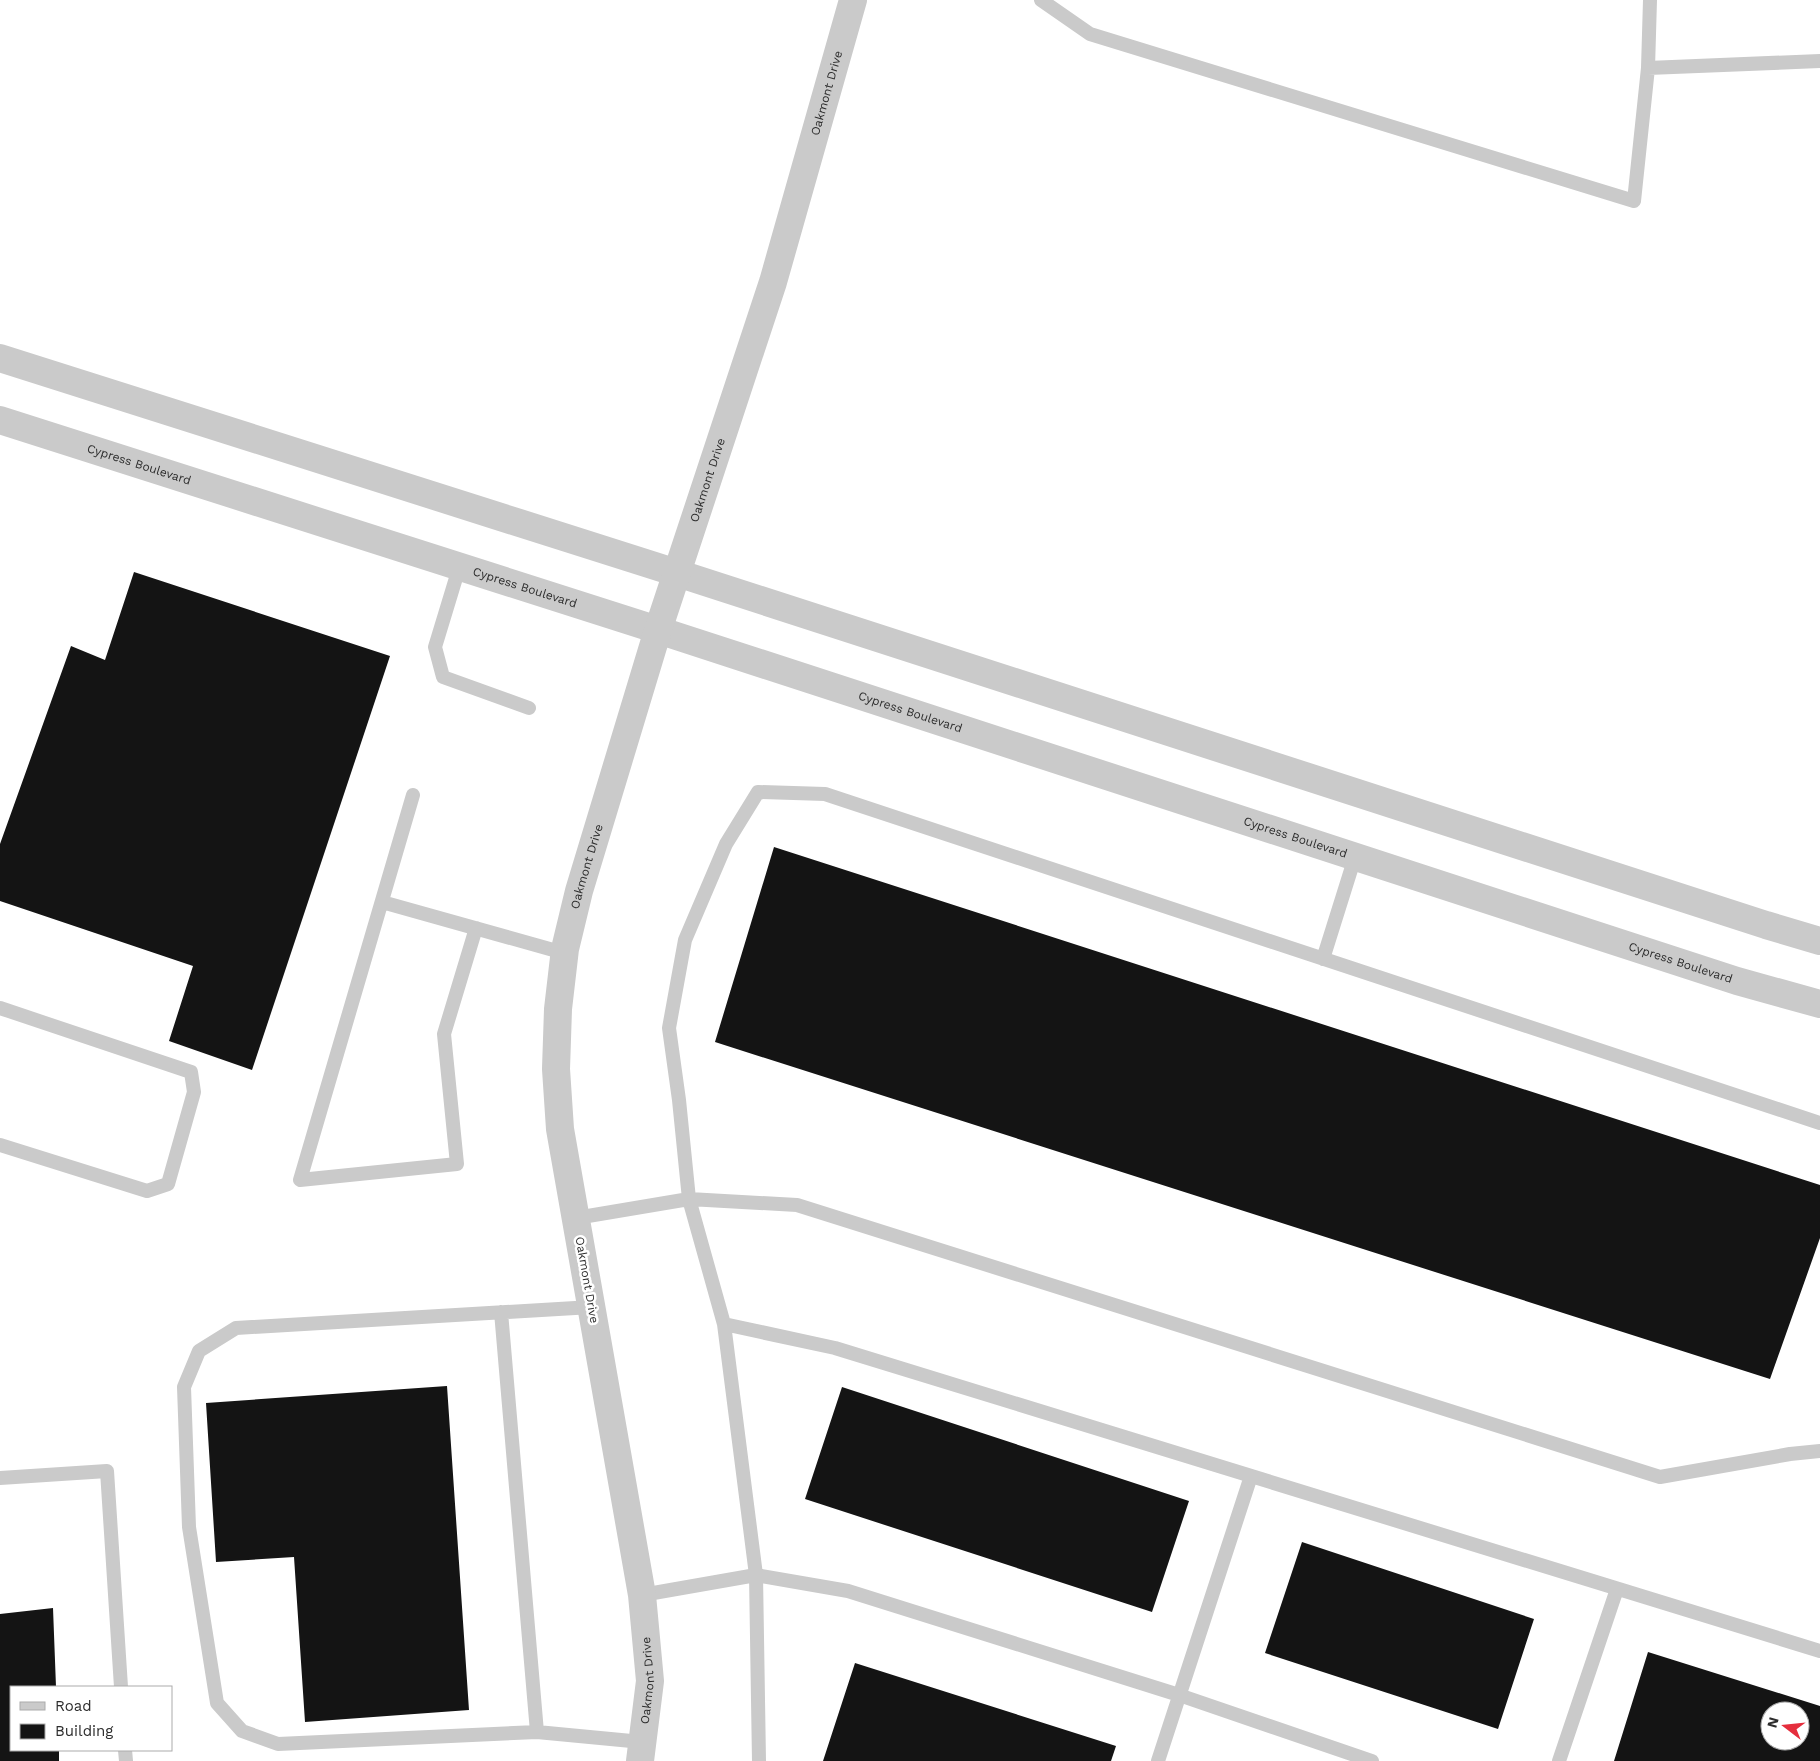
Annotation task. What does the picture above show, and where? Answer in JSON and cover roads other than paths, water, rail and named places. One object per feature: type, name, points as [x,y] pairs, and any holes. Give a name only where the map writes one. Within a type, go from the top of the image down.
[{"type":"street","name":"Oakmont Drive","points":[[641,1751],[650,1680],[642,1595],[560,1129],[556,1069],[558,1009],[564,953],[580,891],[658,630],[773,282],[854,0]]},
{"type":"street","points":[[0,358],[677,573],[1748,919],[1820,940]]},
{"type":"street","name":"Cypress Boulevard","points":[[0,420],[658,630],[1737,980],[1820,1004]]},
{"type":"lane","points":[[1041,0],[1090,34],[1634,201],[1648,68],[1650,0]]},
{"type":"lane","points":[[1648,68],[1820,61]]},
{"type":"lane","points":[[459,568],[435,647],[443,677],[529,708]]},
{"type":"lane","points":[[759,1761],[756,1575],[724,1324],[689,1199],[670,1028],[686,940],[726,844],[758,792],[825,794],[1820,1123]]},
{"type":"lane","points":[[413,795],[300,1180],[457,1164],[444,1034],[476,928]]},
{"type":"lane","points":[[1323,959],[1355,857]]},
{"type":"lane","points":[[382,902],[564,953]]},
{"type":"lane","points":[[0,1008],[191,1072],[194,1092],[168,1184],[147,1191],[0,1145]]},
{"type":"lane","points":[[576,1218],[689,1199],[797,1205],[1660,1477],[1790,1454],[1820,1451]]},
{"type":"lane","points":[[592,1307],[236,1328],[199,1351],[184,1387],[190,1526],[217,1703],[242,1731],[278,1744],[537,1732],[641,1751]]},
{"type":"lane","points":[[501,1312],[537,1732]]},
{"type":"lane","points":[[724,1324],[835,1348],[1820,1651]]},
{"type":"lane","points":[[0,1478],[107,1471],[121,1686]]},
{"type":"lane","points":[[1158,1761],[1251,1476]]},
{"type":"lane","points":[[642,1595],[756,1575],[848,1591],[1180,1694],[1372,1761]]},
{"type":"lane","points":[[1559,1761],[1617,1589]]}]
